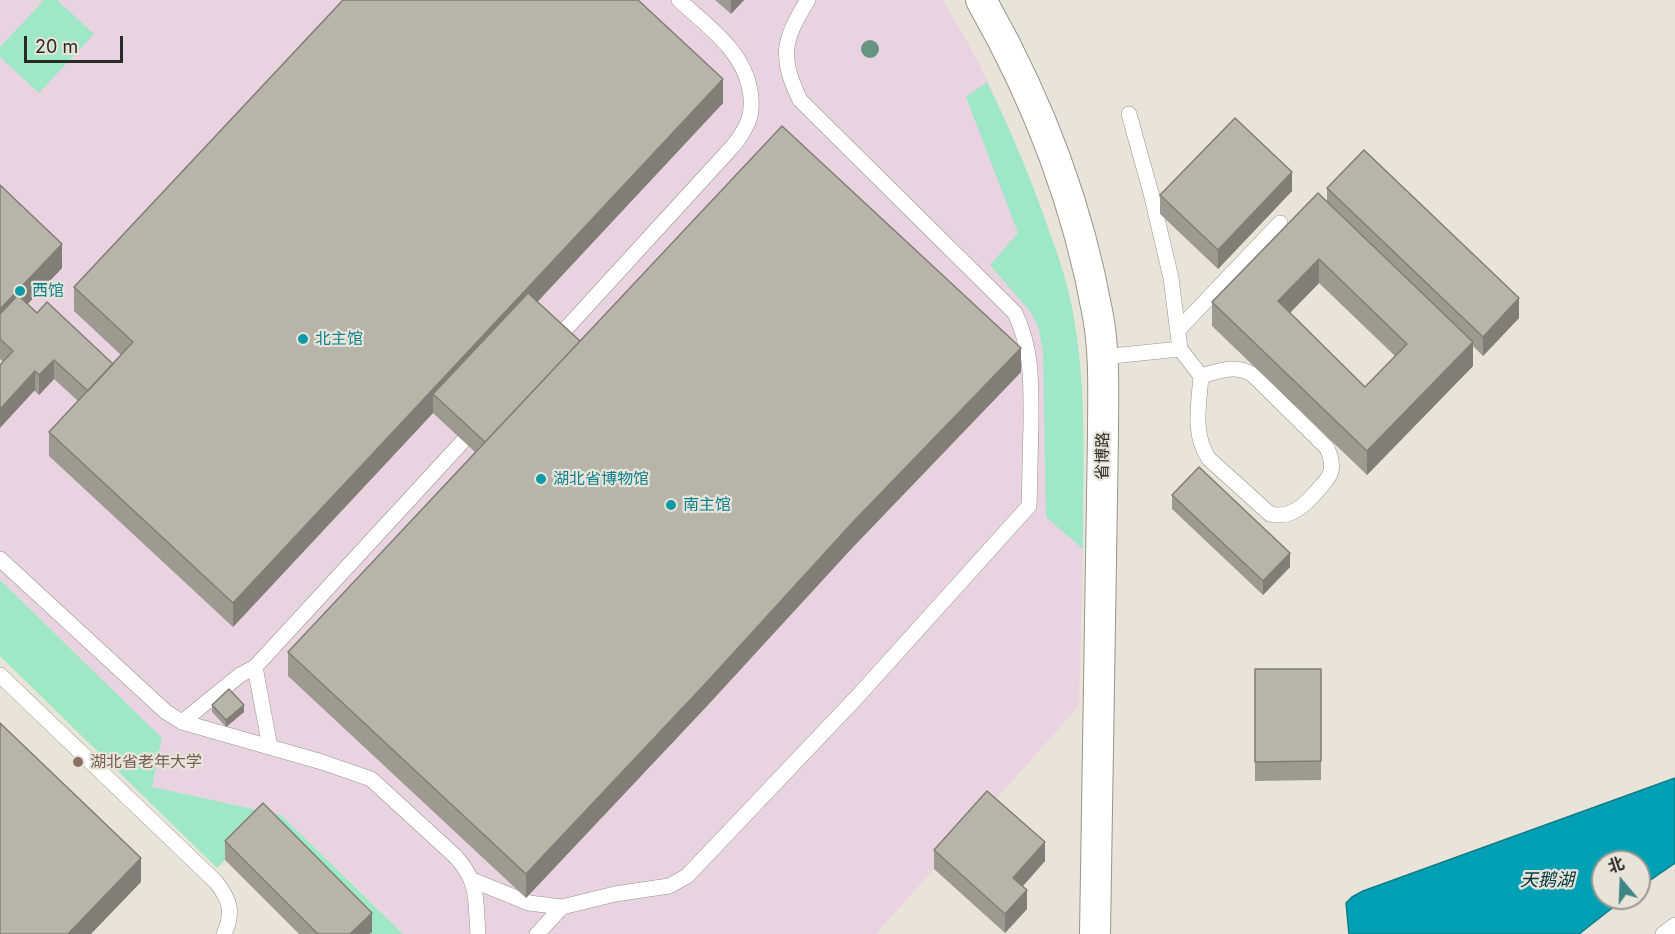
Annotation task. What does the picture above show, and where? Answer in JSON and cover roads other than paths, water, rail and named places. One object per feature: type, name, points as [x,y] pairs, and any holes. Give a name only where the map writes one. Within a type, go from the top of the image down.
[{"type":"street","name":"省博路","points":[[981,0],[1022,77],[1056,158],[1086,263],[1098,317],[1102,357],[1103,435],[1095,934]]},
{"type":"lane","points":[[541,356],[734,146],[748,121],[751,96],[746,72],[738,57],[679,0]]},
{"type":"lane","points":[[472,880],[529,903],[562,907],[615,894],[669,886],[687,876],[857,697],[1029,506],[1031,385],[1023,330],[1015,313],[800,100],[790,79],[786,56],[790,33],[808,0]]},
{"type":"lane","points":[[1129,114],[1171,278],[1180,350],[1201,376],[1198,435],[1204,451],[1209,459],[1270,514],[1282,516],[1299,509],[1331,473],[1332,463],[1327,448],[1251,374],[1243,369],[1230,369],[1201,376]]},
{"type":"lane","points":[[1178,330],[1280,223]]},
{"type":"lane","points":[[1102,357],[1180,350]]},
{"type":"lane","points":[[182,722],[240,675],[255,667],[487,416]]},
{"type":"lane","points":[[0,560],[166,712],[182,722],[322,762],[370,779],[467,869],[475,892],[478,934]]},
{"type":"lane","points":[[255,667],[270,747]]},
{"type":"lane","points":[[0,675],[216,882],[223,891],[230,909],[230,921],[224,934]]},
{"type":"lane","points":[[537,934],[562,907]]},
{"type":"lane","points":[[1662,934],[1675,925]]},
{"type":"water","name":"天鹅湖","points":[[1675,778],[1675,863],[1651,880],[1651,850],[1591,850],[1591,910],[1610,910],[1579,934],[1349,934],[1346,903],[1363,891]]},
{"type":"place","name":"西馆","points":[[20,291]]},
{"type":"place","name":"北主馆","points":[[303,339]]},
{"type":"place","name":"湖北省博物馆","points":[[541,479]]},
{"type":"place","name":"南主馆","points":[[671,505]]},
{"type":"place","name":"湖北省老年大学","points":[[78,762]]}]
